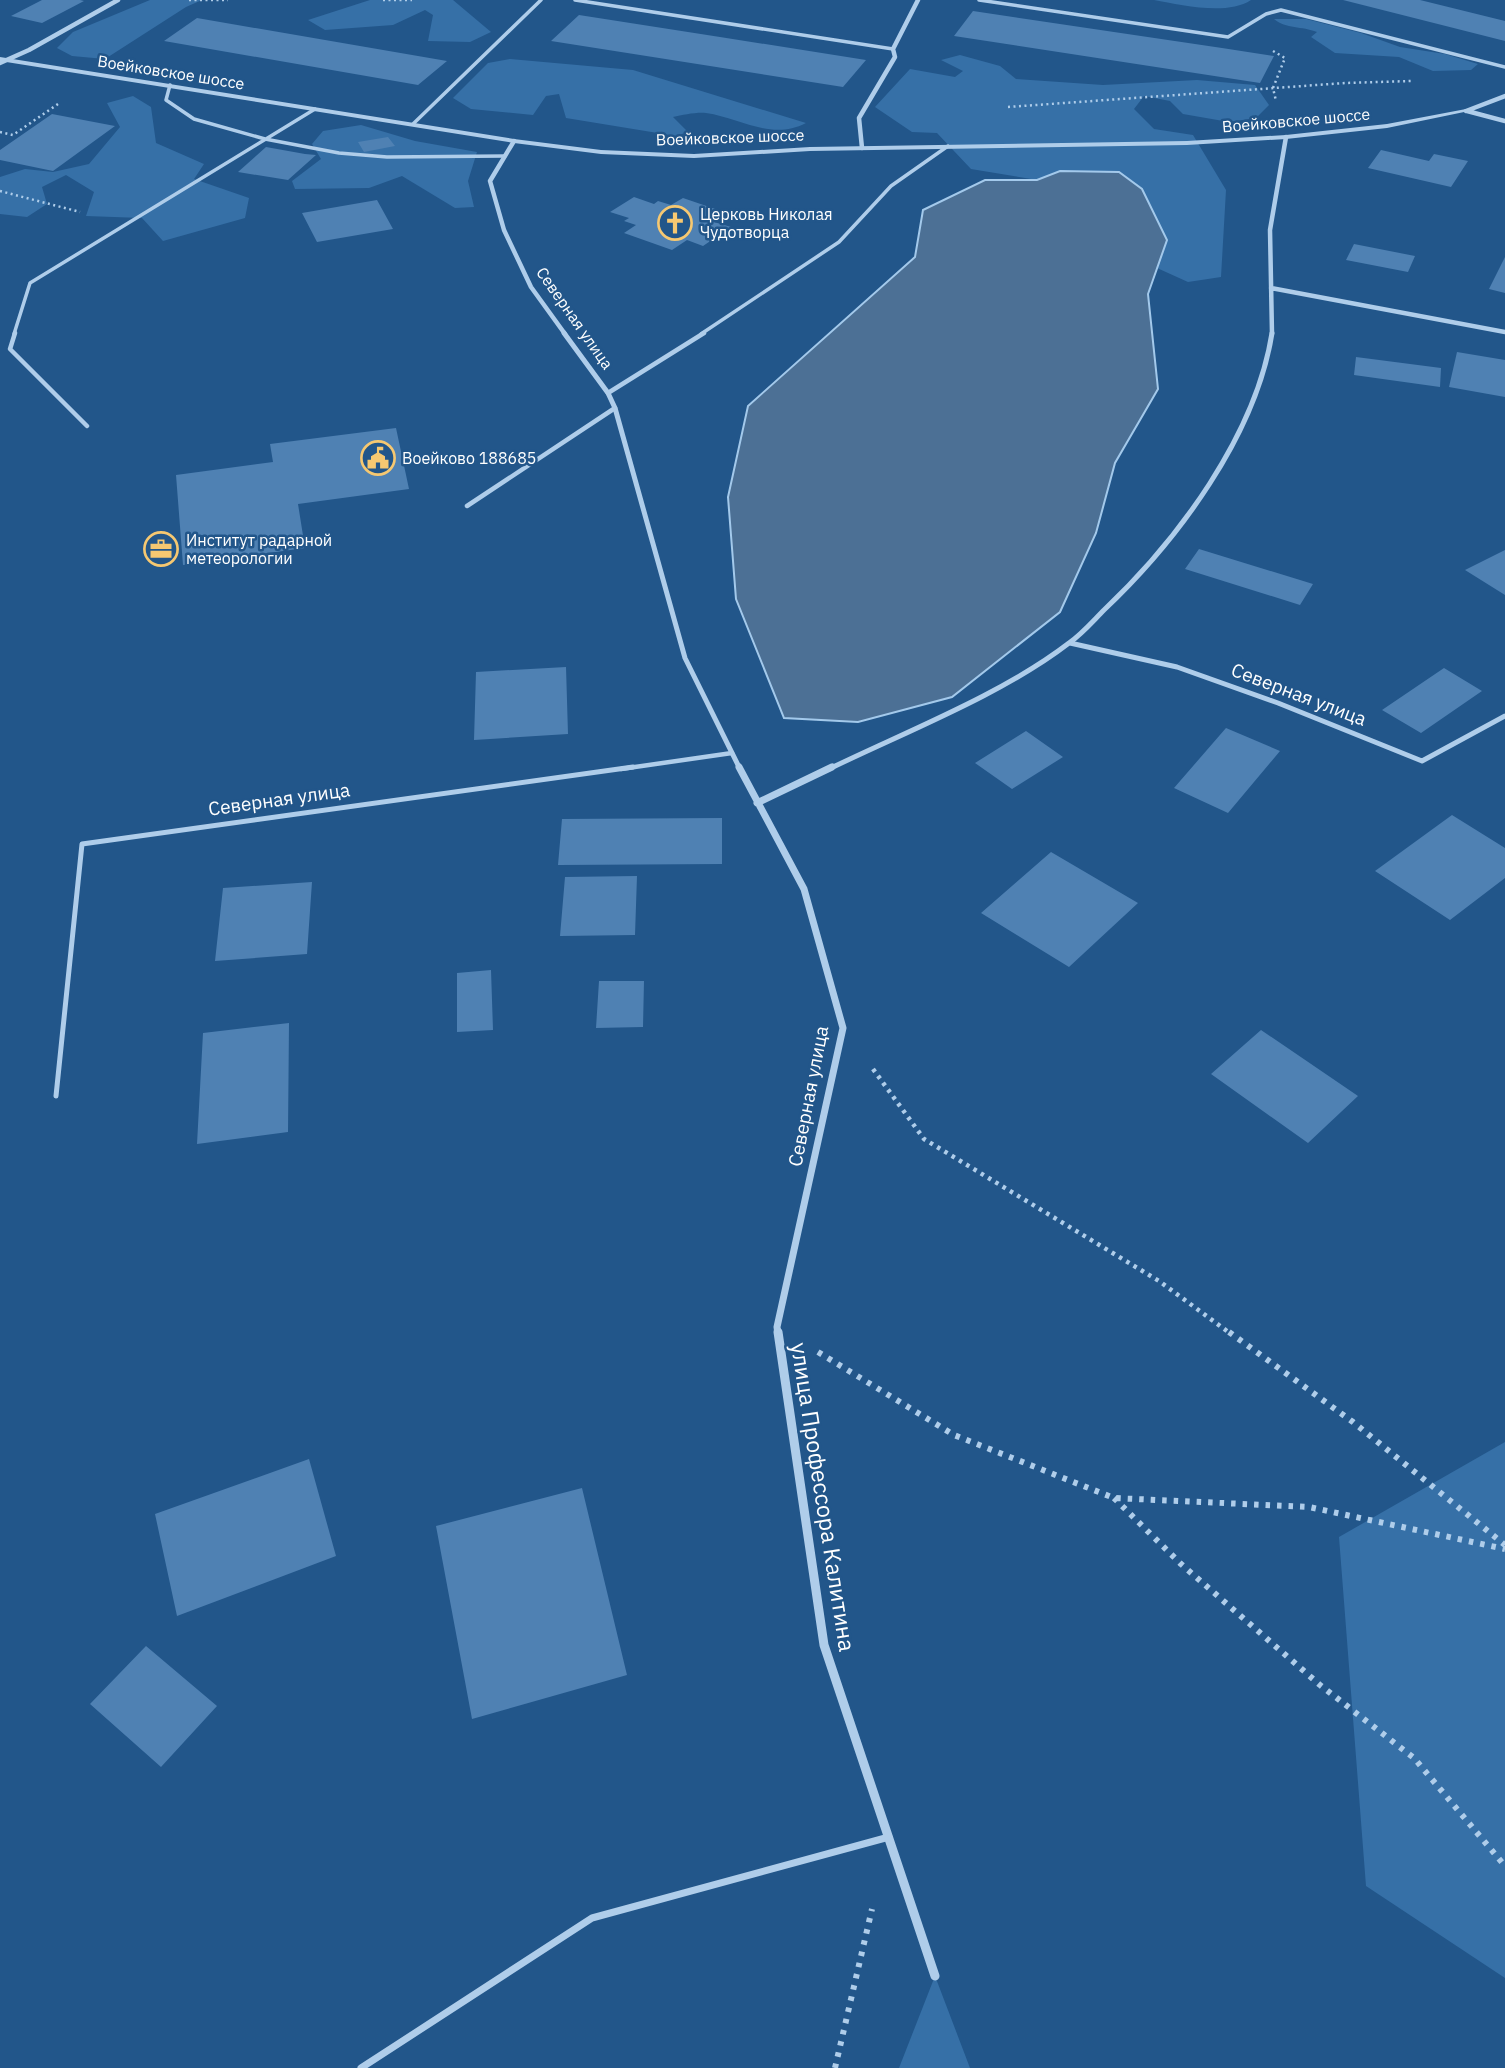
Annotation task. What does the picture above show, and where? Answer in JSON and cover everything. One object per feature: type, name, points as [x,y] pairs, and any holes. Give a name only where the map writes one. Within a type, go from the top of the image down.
[{"type":"street","points":[[3,61],[118,0]]},
{"type":"street","points":[[862,148],[859,118],[895,57],[892,49],[918,0]]},
{"type":"street","name":"Воейковское шоссе","points":[[3,61],[170,85],[514,141],[601,152],[694,156],[862,148],[1187,144],[1387,126],[1466,111]]},
{"type":"street","points":[[1466,111],[1505,96]]},
{"type":"street","points":[[1466,111],[1505,121]]},
{"type":"street","points":[[757,803],[1007,683],[1070,643],[1142,574],[1224,463],[1262,381],[1272,334],[1269,230],[1286,137]]},
{"type":"street","name":"Северная улица","points":[[514,141],[490,181],[504,230],[531,287],[608,393],[615,408],[685,658],[757,803],[804,889],[843,1028],[777,1327]]},
{"type":"street","points":[[1271,288],[1505,332]]},
{"type":"street","name":"Северная улица","points":[[1070,643],[1177,667],[1278,703],[1422,761],[1505,716]]},
{"type":"street","name":"улица Профессора Калитина","points":[[777,1327],[824,1646],[889,1837]]},
{"type":"street","points":[[889,1837],[935,1976]]},
{"type":"lane","points":[[413,124],[541,0]]},
{"type":"lane","points":[[575,0],[892,49]]},
{"type":"lane","points":[[979,0],[1228,37],[1237,34],[1267,11],[1281,10],[1505,67]]},
{"type":"lane","points":[[170,85],[166,100],[194,119],[265,139],[339,153],[387,158],[505,156]]},
{"type":"lane","points":[[87,426],[10,349],[30,283],[315,109]]},
{"type":"lane","points":[[608,393],[696,338],[839,242],[891,186],[948,146]]},
{"type":"lane","points":[[467,506],[615,408]]},
{"type":"lane","name":"Северная улица","points":[[56,1096],[82,844],[732,753]]},
{"type":"lane","points":[[361,2068],[592,1918],[889,1837]]},
{"type":"path","points":[[189,0],[228,0]]},
{"type":"path","points":[[383,0],[412,0]]},
{"type":"path","points":[[1237,34],[1285,58],[1273,88],[1286,137]]},
{"type":"path","points":[[0,132],[13,135],[61,102],[111,76]]},
{"type":"path","points":[[997,108],[1412,81]]},
{"type":"path","points":[[0,191],[123,224]]},
{"type":"path","points":[[843,1028],[924,1139],[1159,1281],[1353,1422],[1505,1547]]},
{"type":"path","points":[[777,1327],[954,1435],[1114,1498],[1309,1507],[1505,1547]]},
{"type":"path","points":[[1114,1498],[1181,1564],[1300,1668],[1414,1758],[1505,1866]]},
{"type":"path","points":[[835,2068],[873,1905]]},
{"type":"shaded area","points":[[150,0],[202,0],[186,7],[105,59],[72,56],[57,48],[73,32]]},
{"type":"shaded area","points":[[370,0],[453,0],[491,32],[470,42],[428,41],[433,15],[425,10],[393,25],[325,30],[308,20]]},
{"type":"shaded area","points":[[1154,0],[1251,0],[1241,5],[1217,8]]},
{"type":"shaded area","points":[[1274,19],[1306,19],[1361,33],[1400,47],[1445,54],[1478,64],[1471,70],[1433,71],[1399,57],[1335,53],[1311,37],[1317,32]]},
{"type":"shaded area","points":[[960,55],[1000,66],[1016,79],[1103,85],[1197,80],[1255,85],[1269,105],[1256,118],[1229,122],[1183,114],[1170,101],[1144,96],[1134,109],[1154,129],[1193,135],[1226,190],[1221,277],[1188,282],[1157,268],[1167,240],[1060,171],[1037,180],[971,169],[937,133],[912,132],[875,107],[910,69],[955,77],[963,71],[941,60]]},
{"type":"shaded area","points":[[510,59],[633,70],[806,123],[781,130],[768,129],[706,113],[694,113],[673,117],[688,132],[676,136],[566,118],[559,94],[546,96],[533,115],[471,109],[453,98],[488,63]]},
{"type":"shaded area","points":[[133,96],[151,107],[156,143],[204,164],[194,179],[249,198],[245,218],[163,241],[142,218],[86,216],[94,192],[66,175],[42,187],[47,204],[27,217],[0,214],[0,177],[25,169],[53,172],[89,164],[120,127],[107,103]]},
{"type":"shaded area","points":[[361,125],[415,141],[477,152],[468,181],[474,207],[455,208],[402,176],[369,188],[295,189],[292,181],[321,159],[312,144],[323,131]]},
{"type":"shaded area","points":[[1060,171],[1119,172],[1142,189],[1167,240],[1148,294],[1158,389],[1115,463],[1096,533],[1060,612],[952,697],[858,722],[784,718],[736,599],[728,497],[748,406],[915,257],[923,210],[985,180],[1037,180]]},
{"type":"shaded area","points":[[1505,1442],[1505,1978],[1366,1886],[1339,1537]]},
{"type":"shaded area","points":[[935,1976],[970,2068],[899,2068]]},
{"type":"building","points":[[42,0],[84,1],[42,23],[11,16]]},
{"type":"building","points":[[1343,0],[1420,0],[1505,21],[1505,41]]},
{"type":"building","points":[[973,11],[1274,56],[1260,83],[954,36]]},
{"type":"building","points":[[579,15],[866,60],[843,87],[551,41]]},
{"type":"building","points":[[197,18],[447,61],[418,85],[164,41]]},
{"type":"building","points":[[52,114],[115,126],[53,171],[0,160],[0,150]]},
{"type":"building","points":[[388,137],[395,146],[364,152],[358,142]]},
{"type":"building","points":[[266,147],[316,155],[288,180],[238,172]]},
{"type":"building","points":[[1381,150],[1429,161],[1434,154],[1468,161],[1451,187],[1368,168]]},
{"type":"building","name":"Церковь Николая Чудотворца","points":[[634,197],[654,204],[658,201],[671,205],[683,198],[727,213],[714,222],[731,227],[703,246],[687,240],[672,250],[624,233],[636,225],[624,221],[629,218],[610,212]]},
{"type":"building","points":[[377,200],[393,229],[317,242],[302,213]]},
{"type":"building","points":[[1354,244],[1415,256],[1408,272],[1346,260]]},
{"type":"building","points":[[1505,257],[1505,293],[1489,289]]},
{"type":"building","points":[[1457,352],[1505,360],[1505,397],[1449,387]]},
{"type":"building","points":[[1356,357],[1441,368],[1440,387],[1354,375]]},
{"type":"building","points":[[396,428],[409,489],[298,504],[305,548],[183,565],[176,475],[273,462],[270,444]]},
{"type":"building","points":[[1199,549],[1313,584],[1300,605],[1185,569]]},
{"type":"building","points":[[1505,550],[1505,595],[1465,570]]},
{"type":"building","points":[[566,667],[568,734],[474,740],[476,672]]},
{"type":"building","points":[[1444,668],[1482,691],[1421,733],[1382,710]]},
{"type":"building","points":[[1226,728],[1280,751],[1228,813],[1174,788]]},
{"type":"building","points":[[1026,731],[1063,757],[1012,789],[975,763]]},
{"type":"building","points":[[1452,815],[1505,848],[1505,878],[1450,920],[1375,871]]},
{"type":"building","points":[[722,818],[722,864],[558,865],[562,819]]},
{"type":"building","points":[[1051,852],[1138,903],[1069,967],[981,913]]},
{"type":"building","points":[[637,876],[635,935],[560,936],[565,877]]},
{"type":"building","points":[[312,882],[307,954],[215,961],[223,888]]},
{"type":"building","points":[[491,970],[493,1030],[457,1032],[457,973]]},
{"type":"building","points":[[599,981],[644,981],[643,1027],[596,1028]]},
{"type":"building","points":[[289,1023],[288,1132],[197,1144],[203,1033]]},
{"type":"building","points":[[1261,1030],[1358,1096],[1308,1143],[1211,1074]]},
{"type":"building","points":[[309,1459],[336,1556],[177,1616],[155,1514]]},
{"type":"building","points":[[582,1488],[627,1675],[472,1719],[436,1526]]},
{"type":"building","points":[[146,1646],[217,1706],[161,1767],[90,1704]]},
{"type":"place","name":"Церковь Николая Чудотворца","points":[[675,223]]},
{"type":"place","name":"Воейково 188685","points":[[378,458]]},
{"type":"place","name":"Институт радарной метеорологии","points":[[161,549]]}]
